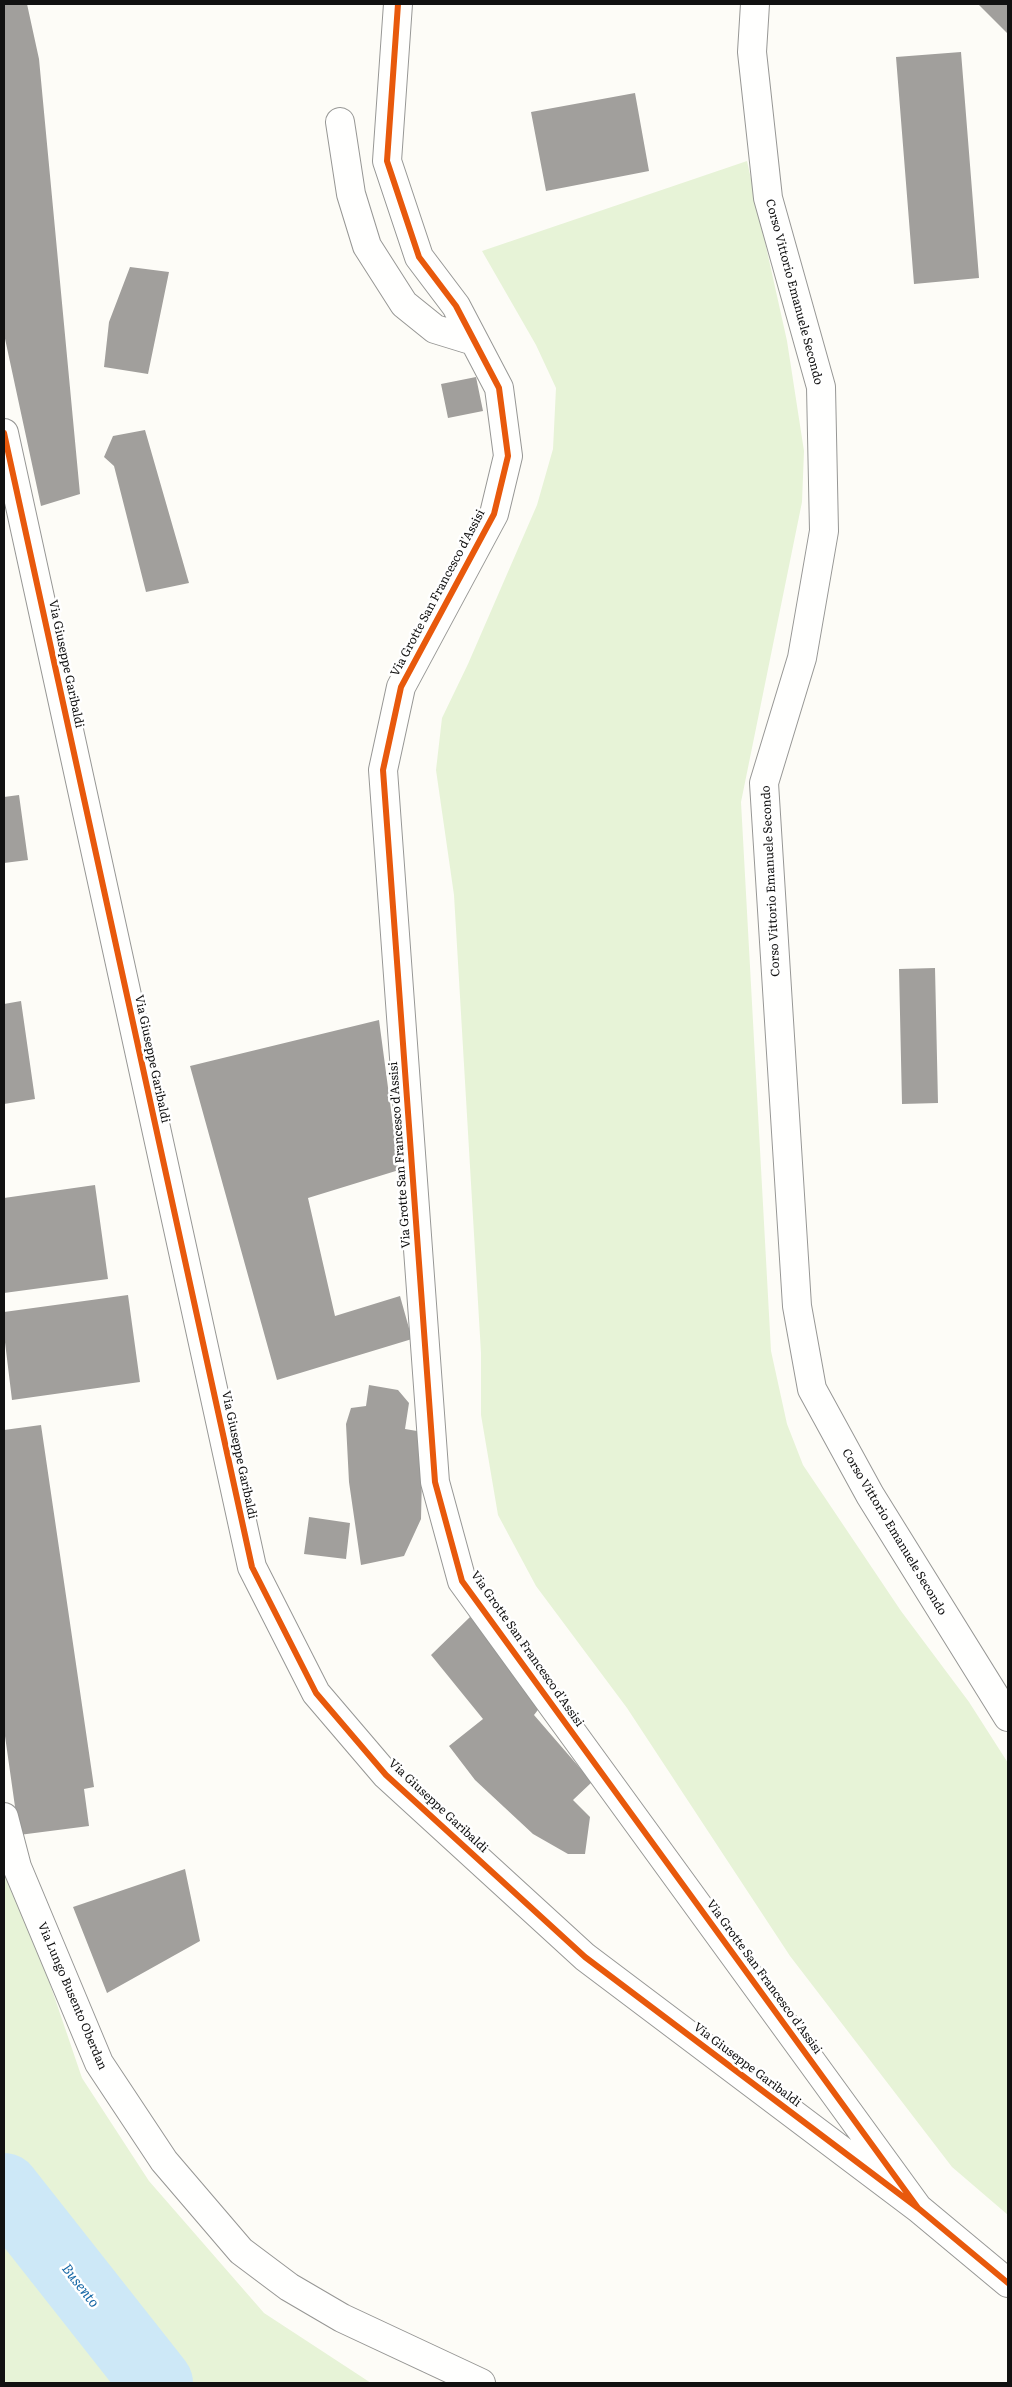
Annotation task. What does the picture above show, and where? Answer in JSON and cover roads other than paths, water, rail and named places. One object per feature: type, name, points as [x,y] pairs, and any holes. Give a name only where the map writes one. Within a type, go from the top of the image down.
[{"type":"street","name":"Via Grotte San Francesco d'Assisi","points":[[398,4],[387,160],[419,257],[456,306],[499,388],[508,456],[494,514],[401,687],[383,770],[435,1482],[462,1581],[918,2208]]},
{"type":"street","name":"Corso Vittorio Emanuele Secondo","points":[[755,4],[752,52],[768,198],[821,387],[824,531],[802,658],[764,783],[797,1306],[812,1389],[870,1495],[1008,1718]]},
{"type":"street","points":[[340,122],[351,194],[367,246],[404,304],[435,329],[474,341]]},
{"type":"street","name":"Via Giuseppe Garibaldi","points":[[4,433],[252,1567],[316,1693],[386,1775],[585,1957],[918,2208]]},
{"type":"street","name":"Via Lungo Busento Oberdan","points":[[4,1817],[17,1867],[99,2064],[164,2161],[241,2251],[289,2287],[342,2318],[481,2383]]},
{"type":"street","points":[[918,2208],[1008,2283]]},
{"type":"waterway","name":"Busento","points":[[4,2189],[157,2383]]}]
